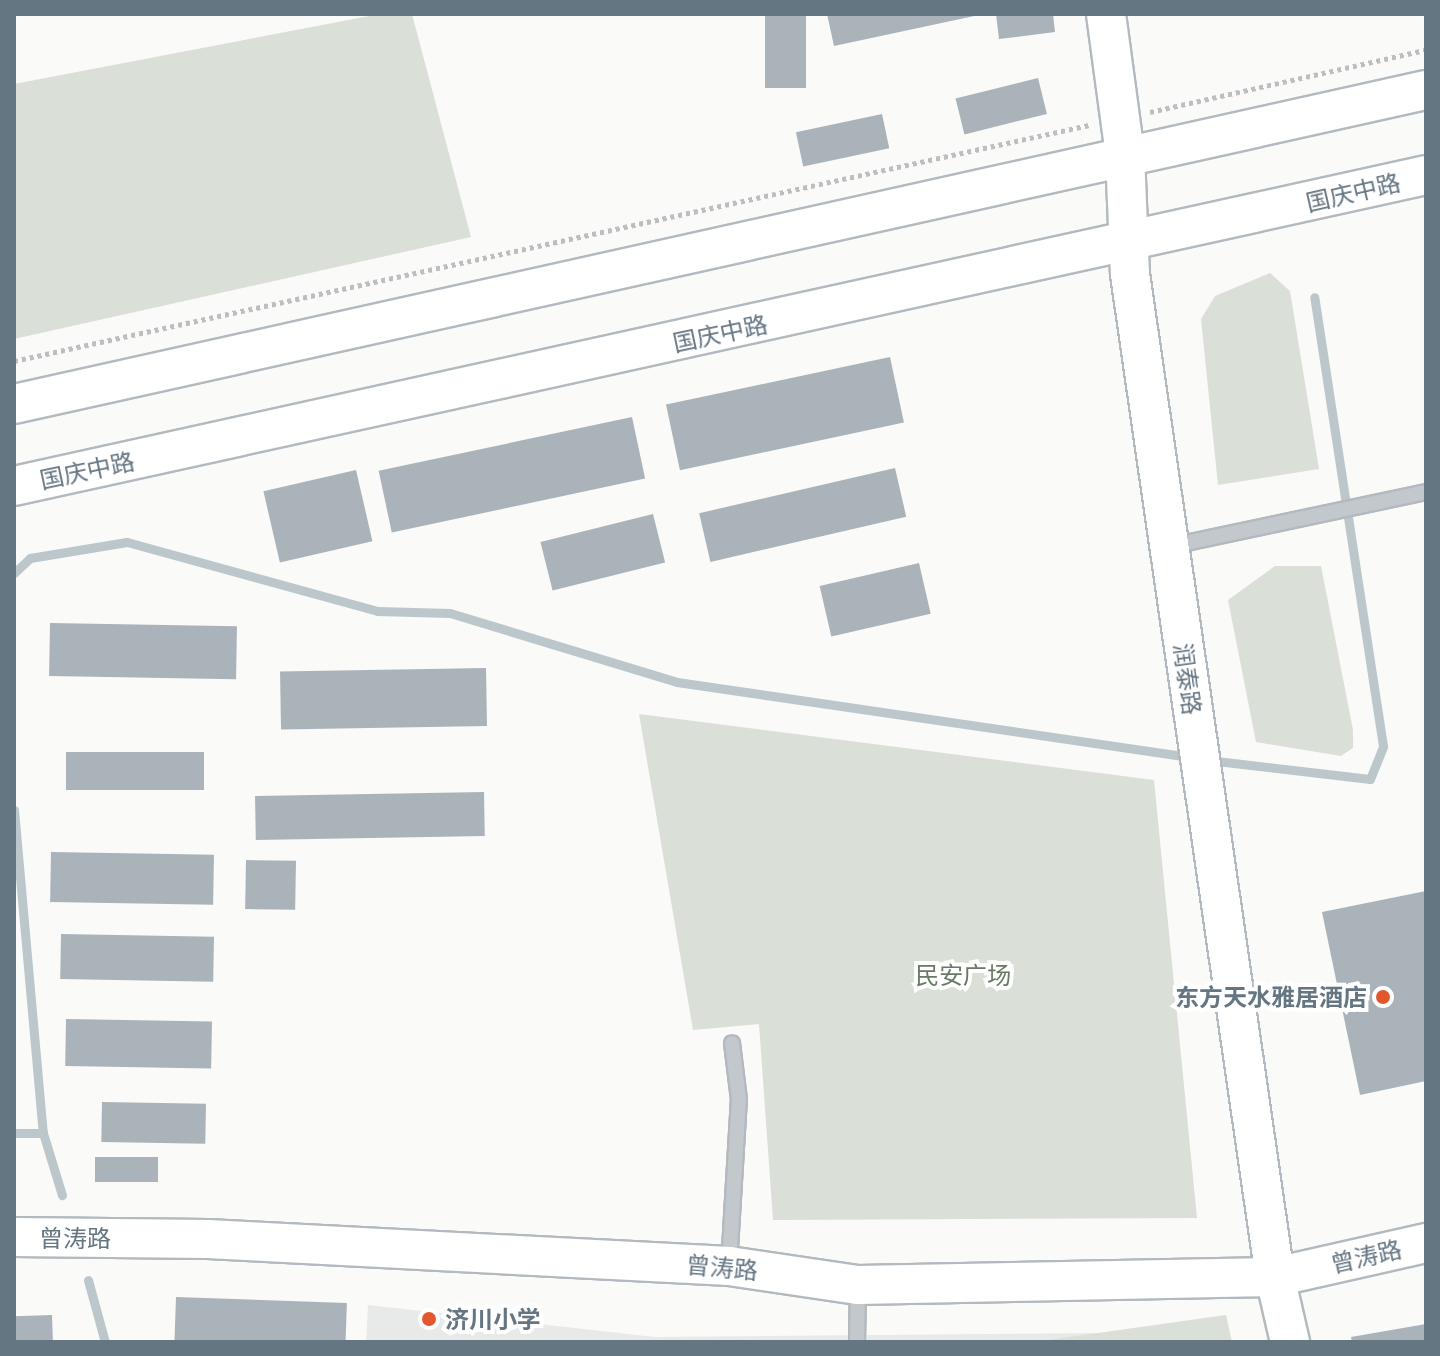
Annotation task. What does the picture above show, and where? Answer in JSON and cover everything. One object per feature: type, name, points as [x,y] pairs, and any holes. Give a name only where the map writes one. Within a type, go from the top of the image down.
[{"type":"main road","name":"润泰路","points":[[1106,14],[1123,137],[1125,244],[1275,1277],[1290,1342]]},
{"type":"main road","points":[[14,404],[1123,137],[1426,90]]},
{"type":"main road","name":"国庆中路","points":[[14,486],[1125,244],[1426,175]]},
{"type":"main road","name":"曾涛路","points":[[14,1237],[208,1239],[729,1266],[858,1285],[1275,1277],[1426,1243]]},
{"type":"lane","points":[[1169,547],[1426,492]]},
{"type":"lane","points":[[729,1266],[739,1100],[732,1043]]},
{"type":"lane","points":[[857,1342],[858,1285]]},
{"type":"path","points":[[14,361],[1123,137],[1426,50]]},
{"type":"shaded area","name":"济川小学","points":[[368,1305],[655,1337],[1194,1332],[1197,1342],[366,1342]]},
{"type":"green space","points":[[380,14],[412,14],[471,237],[14,339],[14,84]]},
{"type":"green space","points":[[1270,273],[1290,291],[1319,469],[1218,485],[1201,319],[1215,296]]},
{"type":"green space","points":[[1275,566],[1321,566],[1353,730],[1353,748],[1341,756],[1256,742],[1228,600]]},
{"type":"green space","name":"民安广场","points":[[639,714],[1154,780],[1197,1218],[773,1220],[759,1024],[693,1030]]},
{"type":"green space","points":[[1226,1315],[1232,1342],[1034,1342]]},
{"type":"building","points":[[765,14],[806,14],[806,88],[765,88]]},
{"type":"building","points":[[827,14],[979,14],[979,15],[834,46]]},
{"type":"building","points":[[996,14],[1053,14],[1055,32],[999,39]]},
{"type":"building","points":[[1038,78],[1047,114],[964,134],[956,99]]},
{"type":"building","points":[[882,114],[889,148],[803,167],[796,132]]},
{"type":"building","points":[[890,357],[904,423],[680,470],[666,405]]},
{"type":"building","points":[[632,417],[645,479],[392,532],[379,471]]},
{"type":"building","points":[[895,468],[906,517],[710,562],[699,513]]},
{"type":"building","points":[[356,470],[372,541],[280,562],[263,491]]},
{"type":"building","points":[[653,514],[665,563],[553,591],[540,542]]},
{"type":"building","points":[[919,563],[931,614],[831,637],[820,586]]},
{"type":"building","points":[[50,623],[237,626],[236,679],[49,676]]},
{"type":"building","points":[[486,668],[487,726],[281,730],[280,672]]},
{"type":"building","points":[[66,752],[204,752],[204,790],[66,790]]},
{"type":"building","points":[[484,792],[485,836],[256,840],[255,796]]},
{"type":"building","points":[[51,852],[214,855],[213,905],[50,902]]},
{"type":"building","points":[[246,860],[296,861],[295,910],[245,909]]},
{"type":"building","name":"东方天水雅居酒店","points":[[1426,891],[1426,1081],[1360,1095],[1322,912]]},
{"type":"building","points":[[61,934],[214,937],[213,982],[60,979]]},
{"type":"building","points":[[66,1019],[212,1022],[211,1069],[65,1066]]},
{"type":"building","points":[[102,1102],[206,1104],[205,1144],[101,1142]]},
{"type":"building","points":[[95,1157],[158,1157],[158,1182],[95,1182]]},
{"type":"building","points":[[176,1297],[347,1303],[346,1342],[174,1342]]},
{"type":"building","points":[[52,1315],[53,1342],[15,1342],[14,1316]]},
{"type":"building","points":[[1426,1324],[1426,1342],[1352,1342],[1351,1337]]},
{"type":"waterway","points":[[1208,760],[1370,779],[1383,746],[1314,297]]},
{"type":"waterway","points":[[14,573],[30,558],[127,542],[377,611],[450,613],[677,682],[1190,757]]},
{"type":"waterway","points":[[14,810],[43,1133],[14,1133]]},
{"type":"waterway","points":[[43,1133],[62,1195]]},
{"type":"waterway","points":[[88,1280],[105,1342]]},
{"type":"place","name":"东方天水雅居酒店","points":[[1383,997]]},
{"type":"place","name":"济川小学","points":[[429,1319]]}]
